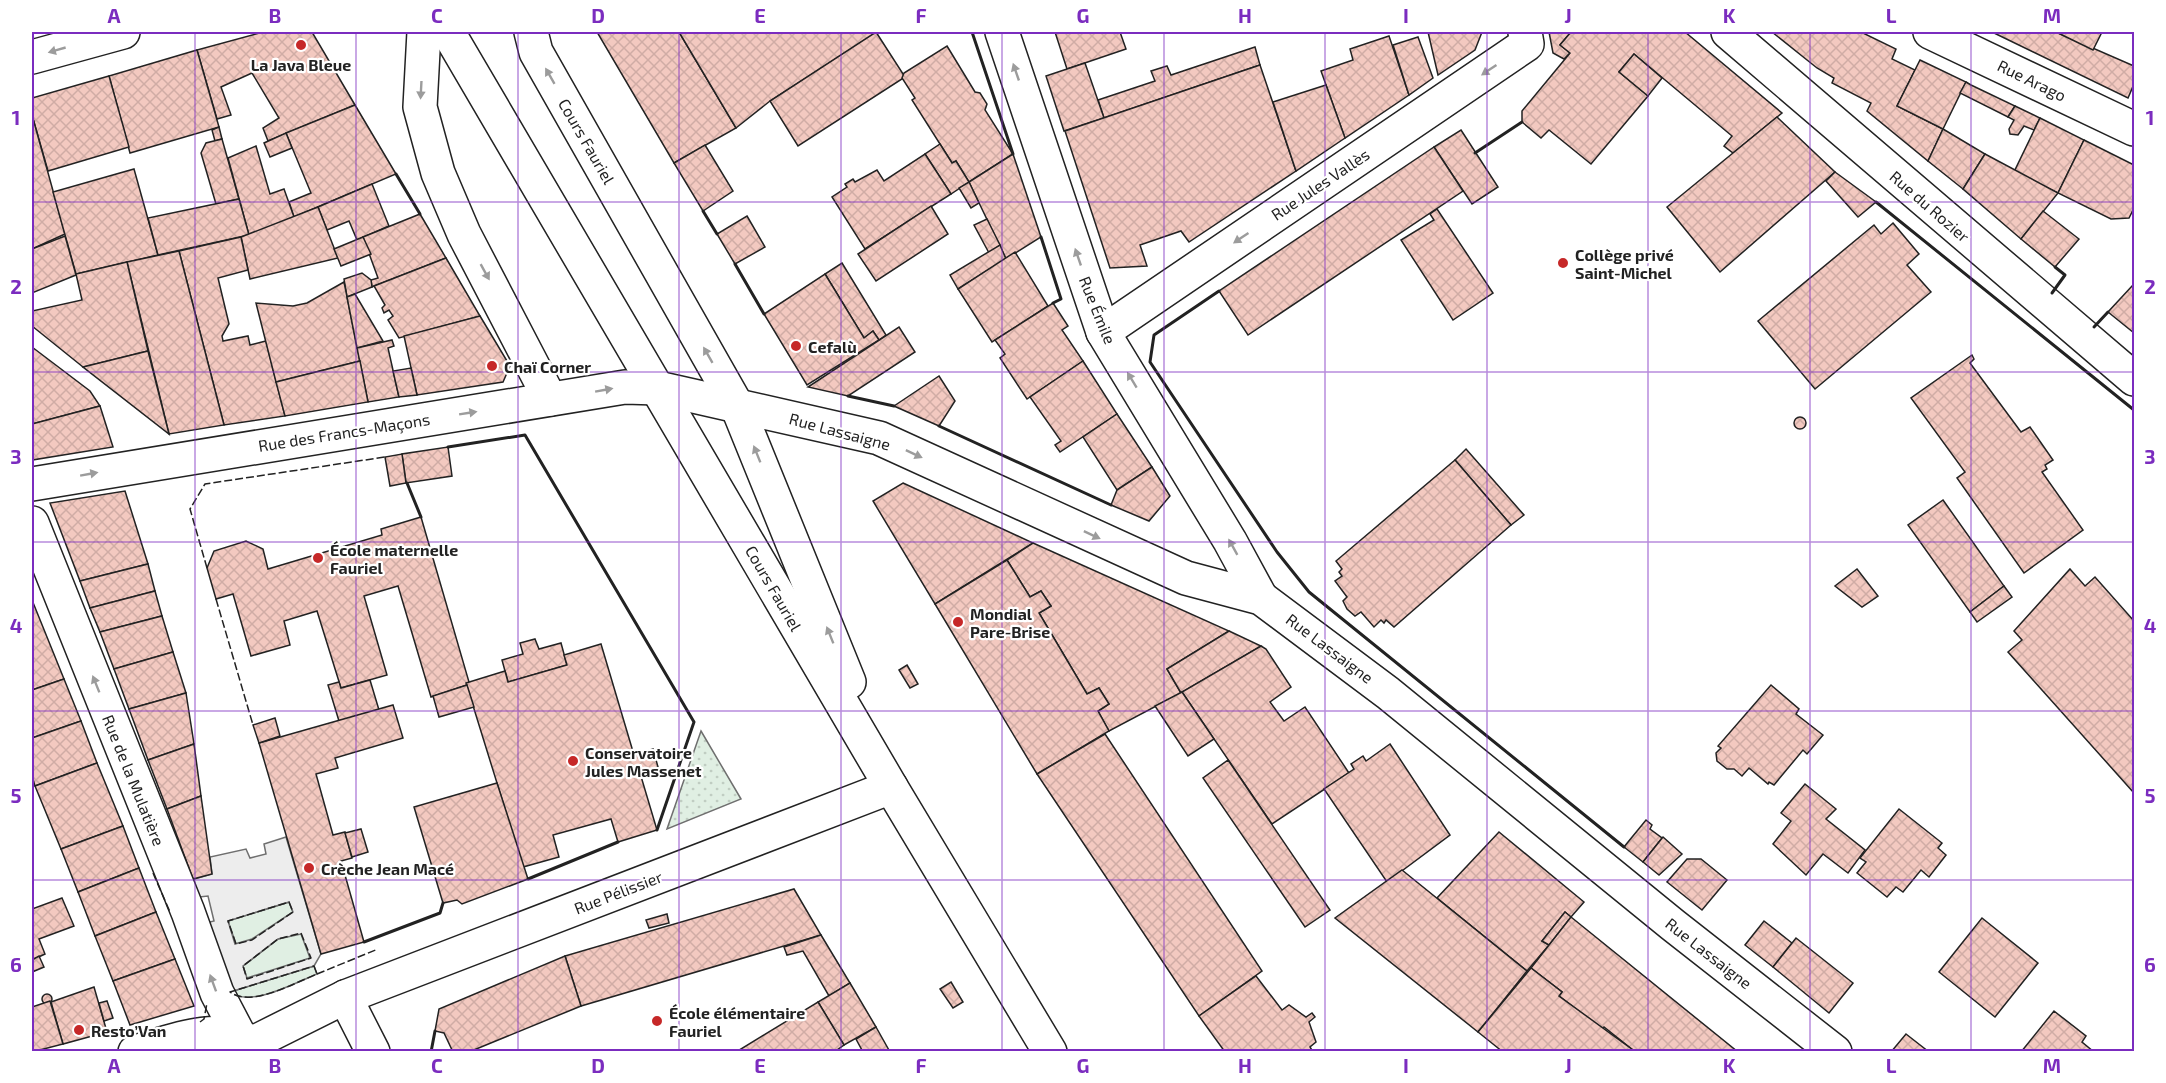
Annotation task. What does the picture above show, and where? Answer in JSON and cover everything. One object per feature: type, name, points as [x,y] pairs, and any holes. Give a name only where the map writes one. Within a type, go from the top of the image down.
[{"type":"street","points":[[32,57],[123,32]]},
{"type":"street","points":[[424,32],[420,107],[438,172],[464,234],[550,399]]},
{"type":"street","name":"Cours Fauriel","points":[[448,32],[891,787],[1050,1052]]},
{"type":"street","name":"Cours Fauriel","points":[[531,32],[536,52],[737,406],[891,787]]},
{"type":"street","name":"Rue Émile","points":[[1002,32],[1103,332],[1230,541],[1261,598]]},
{"type":"street","name":"Rue Jules Vallès","points":[[1103,332],[1527,44],[1525,32]]},
{"type":"street","name":"Rue du Rozier","points":[[1728,32],[2134,379]]},
{"type":"street","name":"Rue Arago","points":[[1930,32],[2134,129]]},
{"type":"street","name":"Rue des Francs-Maçons","points":[[32,484],[625,387],[658,388]]},
{"type":"street","points":[[658,388],[737,406]]},
{"type":"street","name":"Rue Lassaigne","points":[[737,406],[879,438],[1186,578],[1261,598],[1372,680],[1673,925],[1835,1052]]},
{"type":"street","name":"Rue de la Mulatière","points":[[32,523],[188,912],[217,993],[248,1043]]},
{"type":"street","name":"Rue Pélissier","points":[[248,1043],[345,998],[891,787]]},
{"type":"street","points":[[345,998],[374,1052]]},
{"type":"street","points":[[135,1052],[197,1034],[248,1043]]},
{"type":"green space","points":[[701,731],[741,799],[667,829]]},
{"type":"green space","points":[[289,902],[293,912],[252,940],[236,944],[228,921]]},
{"type":"green space","points":[[301,933],[311,958],[247,979],[243,966],[278,939]]},
{"type":"green space","points":[[314,966],[317,974],[261,996],[239,996],[230,992]]},
{"type":"shaded area","points":[[286,837],[321,954],[314,966],[230,992],[206,923],[214,921],[208,896],[199,897],[186,880],[191,873],[194,879],[212,874],[210,857],[246,849],[250,858],[266,854],[264,844]],"holes":[[[289,902],[293,912],[252,939],[235,944],[228,921]],[[301,934],[310,958],[247,978],[243,966],[278,939]]]},
{"type":"building","points":[[263,32],[312,32],[355,105],[268,141],[263,128],[279,118],[252,73],[221,87],[231,115],[217,119],[197,50]]},
{"type":"building","points":[[597,32],[679,32],[736,128],[674,163]]},
{"type":"building","points":[[679,32],[878,32],[770,101],[736,128]]},
{"type":"building","points":[[876,32],[905,77],[798,146],[770,101]]},
{"type":"building","points":[[1055,32],[1120,32],[1126,49],[1067,69]]},
{"type":"building","points":[[1428,32],[1482,32],[1475,50],[1438,75]]},
{"type":"building","points":[[1549,32],[1571,32],[1560,45],[1570,53],[1564,59],[1553,53]]},
{"type":"building","points":[[1571,32],[1685,32],[1782,113],[1733,153],[1724,146],[1732,136],[1634,54],[1619,72],[1648,96],[1591,164],[1549,130],[1541,138],[1522,122],[1522,111],[1570,53],[1560,45]]},
{"type":"building","points":[[1772,32],[1861,32],[1896,49],[1892,59],[1915,70],[1897,106],[1943,129],[1928,161],[1867,111],[1871,103],[1832,83],[1834,78],[1817,68]]},
{"type":"building","points":[[1992,32],[2056,32],[2134,66],[2134,84],[2128,98]]},
{"type":"building","points":[[2056,32],[2102,32],[2093,50]]},
{"type":"building","points":[[1389,36],[1409,95],[1345,138],[1321,71],[1353,60],[1350,49]]},
{"type":"building","points":[[1418,37],[1433,78],[1409,95],[1393,45]]},
{"type":"building","points":[[947,46],[975,92],[980,93],[987,104],[985,110],[1013,154],[969,182],[956,161],[952,163],[912,100],[915,98],[902,78],[904,73]]},
{"type":"building","points":[[1255,47],[1260,65],[1104,118],[1098,100],[1155,81],[1151,71],[1167,66],[1171,75]]},
{"type":"building","points":[[197,50],[219,127],[130,153],[109,76]]},
{"type":"building","points":[[1634,54],[1662,78],[1648,96],[1619,72]]},
{"type":"building","points":[[1920,60],[1966,82],[1943,129],[1897,106]]},
{"type":"building","points":[[1085,63],[1104,118],[1064,131],[1046,76]]},
{"type":"building","points":[[1260,65],[1296,171],[1189,242],[1181,231],[1140,245],[1147,266],[1110,268],[1065,131]]},
{"type":"building","points":[[109,76],[129,147],[48,171],[32,115],[32,98]]},
{"type":"building","points":[[1966,82],[2015,106],[2008,117],[1960,93]]},
{"type":"building","points":[[1326,85],[1345,138],[1296,171],[1273,102]]},
{"type":"building","points":[[355,105],[396,174],[294,217],[289,202],[311,193],[286,133]]},
{"type":"building","points":[[2015,106],[2040,118],[2034,130],[2024,126],[2018,135],[2010,134],[2009,129],[2014,120],[2008,117]]},
{"type":"building","points":[[32,115],[65,234],[32,249]]},
{"type":"building","points":[[1777,117],[1835,172],[1720,272],[1667,207]]},
{"type":"building","points":[[2040,118],[2084,140],[2058,193],[2014,172]]},
{"type":"building","points":[[219,127],[222,139],[215,141],[212,130]]},
{"type":"building","points":[[1943,129],[1985,154],[1963,189],[1928,161]]},
{"type":"building","points":[[1461,130],[1498,187],[1472,204],[1434,147]]},
{"type":"building","points":[[286,133],[292,148],[270,157],[264,143]]},
{"type":"building","points":[[222,139],[239,199],[216,204],[201,153],[206,143]]},
{"type":"building","points":[[2084,140],[2134,165],[2134,208],[2129,218],[2111,219],[2058,193]]},
{"type":"building","points":[[940,144],[952,163],[956,161],[969,182],[951,194],[925,154]]},
{"type":"building","points":[[705,145],[733,191],[703,211],[674,163]]},
{"type":"building","points":[[256,146],[270,194],[284,189],[294,217],[249,235],[228,158]]},
{"type":"building","points":[[1434,147],[1463,191],[1248,335],[1219,291]]},
{"type":"building","points":[[925,154],[951,194],[865,249],[832,197],[847,187],[845,184],[853,179],[855,182],[877,170],[884,181]]},
{"type":"building","points":[[1013,154],[1041,237],[1006,259],[969,182]]},
{"type":"building","points":[[1985,154],[2058,193],[2021,239],[1963,189]]},
{"type":"building","points":[[134,169],[158,255],[76,274],[53,192]]},
{"type":"building","points":[[1835,172],[1876,202],[1858,217],[1826,181]]},
{"type":"building","points":[[969,182],[979,203],[971,208],[959,188]]},
{"type":"building","points":[[372,184],[389,226],[357,240],[349,221],[327,230],[318,207]]},
{"type":"building","points":[[239,199],[249,235],[158,255],[148,218]]},
{"type":"building","points":[[931,206],[948,234],[876,281],[858,254]]},
{"type":"building","points":[[318,207],[338,258],[250,279],[241,237]]},
{"type":"building","points":[[1437,209],[1493,293],[1453,320],[1401,240],[1434,220],[1430,214]]},
{"type":"building","points":[[2043,211],[2079,239],[2055,267],[2021,239]]},
{"type":"building","points":[[420,214],[446,258],[372,287],[371,280],[378,278],[363,237]]},
{"type":"building","points":[[747,216],[765,247],[735,264],[717,234]]},
{"type":"building","points":[[987,219],[1000,245],[989,253],[974,225]]},
{"type":"building","points":[[1893,223],[1919,254],[1907,265],[1931,292],[1815,389],[1758,321],[1874,225],[1881,234]]},
{"type":"building","points":[[65,236],[76,275],[32,293],[32,249]]},
{"type":"building","points":[[241,237],[248,270],[218,278],[229,324],[222,336],[223,341],[248,336],[250,345],[266,341],[285,416],[224,425],[179,251]]},
{"type":"building","points":[[363,237],[371,254],[341,266],[334,249]]},
{"type":"building","points":[[1000,245],[1006,259],[958,289],[950,275]]},
{"type":"building","points":[[179,251],[224,425],[169,434],[127,262]]},
{"type":"building","points":[[1015,252],[1048,306],[992,342],[958,289]]},
{"type":"building","points":[[446,258],[480,316],[399,338],[388,320],[393,316],[389,310],[384,313],[382,308],[385,305],[374,286]]},
{"type":"building","points":[[127,262],[148,351],[83,367],[32,326],[32,311],[82,300],[76,274]]},
{"type":"building","points":[[842,263],[886,335],[879,340],[873,331],[864,338],[825,274]]},
{"type":"building","points":[[362,273],[371,280],[372,287],[347,297],[344,279]]},
{"type":"building","points":[[825,274],[864,338],[873,331],[879,340],[807,385],[764,314]]},
{"type":"building","points":[[344,282],[360,361],[276,382],[256,303],[293,306],[307,303]]},
{"type":"building","points":[[2132,286],[2134,288],[2134,333],[2108,312]]},
{"type":"building","points":[[355,294],[383,341],[357,348],[347,297]]},
{"type":"building","points":[[1053,303],[1068,326],[1062,330],[1083,361],[1027,399],[1000,358],[1005,354],[995,340]]},
{"type":"building","points":[[480,316],[510,366],[503,382],[417,395],[404,336]]},
{"type":"building","points":[[899,327],[915,352],[848,396],[808,387]]},
{"type":"building","points":[[392,340],[394,346],[388,348],[399,397],[368,402],[357,348]]},
{"type":"building","points":[[32,347],[90,391],[100,406],[32,424]]},
{"type":"building","points":[[148,351],[169,434],[83,367]]},
{"type":"building","points":[[1972,355],[1974,359],[1970,363],[2021,432],[2030,427],[2053,460],[2045,465],[2047,469],[2042,472],[2083,530],[2024,573],[1957,478],[1965,472],[1911,398]]},
{"type":"building","points":[[360,361],[368,402],[285,416],[276,382]]},
{"type":"building","points":[[1083,361],[1117,414],[1060,452],[1055,445],[1061,441],[1030,397]]},
{"type":"building","points":[[411,368],[417,395],[399,397],[393,371]]},
{"type":"building","points":[[939,376],[955,401],[939,426],[894,406]]},
{"type":"building","points":[[100,406],[113,447],[32,460],[32,424]]},
{"type":"building","points":[[1117,414],[1152,467],[1117,490],[1083,437]]},
{"type":"building","points":[[1802,417],[1806,423],[1802,429],[1798,429],[1794,421]]},
{"type":"building","points":[[448,447],[452,476],[406,483],[402,454]]},
{"type":"building","points":[[1466,449],[1524,515],[1511,525],[1455,460]]},
{"type":"building","points":[[402,454],[406,483],[390,486],[385,457]]},
{"type":"building","points":[[1455,460],[1511,525],[1394,627],[1386,620],[1384,623],[1381,620],[1374,627],[1361,612],[1355,616],[1347,609],[1343,601],[1347,597],[1335,581],[1342,576],[1339,572],[1342,569],[1336,561]]},
{"type":"building","points":[[1152,467],[1170,496],[1149,521],[1111,505],[1117,490]]},
{"type":"building","points":[[903,483],[1033,543],[935,604],[873,501]]},
{"type":"building","points":[[125,491],[148,564],[80,581],[50,503]]},
{"type":"building","points":[[1943,500],[2004,586],[1970,612],[1908,525]]},
{"type":"building","points":[[421,517],[469,682],[467,685],[431,697],[398,586],[364,596],[387,675],[341,688],[317,611],[284,621],[290,645],[251,656],[233,594],[216,599],[207,568],[214,551],[246,541],[263,549],[268,569],[382,535],[381,529]]},
{"type":"building","points":[[1033,543],[1229,631],[1167,669],[1181,693],[1109,731],[1098,711],[1109,704],[1099,688],[1087,694],[1039,613],[1051,606],[1041,591],[1030,597],[1007,560]]},
{"type":"building","points":[[1007,560],[1030,597],[1041,591],[1051,606],[1039,613],[1087,694],[1099,688],[1109,704],[1098,711],[1109,731],[1037,774],[935,604]]},
{"type":"building","points":[[148,564],[155,591],[90,608],[80,581]]},
{"type":"building","points":[[1857,569],[1878,596],[1862,607],[1835,586]]},
{"type":"building","points":[[2070,569],[2085,586],[2095,577],[2134,621],[2134,793],[2008,652],[2022,640],[2014,631]]},
{"type":"building","points":[[2004,586],[2012,597],[1977,622],[1970,612]]},
{"type":"building","points":[[155,591],[162,616],[100,632],[90,608]]},
{"type":"building","points":[[32,600],[64,679],[32,690]]},
{"type":"building","points":[[162,616],[173,652],[114,669],[100,632]]},
{"type":"building","points":[[1229,631],[1261,646],[1181,693],[1167,669]]},
{"type":"building","points":[[535,639],[539,649],[561,643],[567,665],[508,682],[502,660],[523,654],[520,643]]},
{"type":"building","name":"Conservatoire Jules Massenet","points":[[601,644],[634,755],[653,749],[658,767],[640,773],[657,830],[618,842],[611,819],[553,835],[559,857],[523,867],[466,683],[505,671],[508,682],[567,665],[564,655]]},
{"type":"building","points":[[1261,646],[1266,649],[1291,687],[1270,702],[1284,721],[1305,707],[1349,773],[1272,824],[1182,692]]},
{"type":"building","points":[[173,652],[186,693],[129,709],[114,669]]},
{"type":"building","points":[[907,665],[918,684],[910,688],[899,670]]},
{"type":"building","points":[[64,679],[81,721],[32,738],[32,690]]},
{"type":"building","points":[[370,680],[379,710],[339,721],[328,685],[339,682],[341,688]]},
{"type":"building","points":[[467,685],[474,707],[439,717],[433,696]]},
{"type":"building","points":[[1771,685],[1799,709],[1796,714],[1823,735],[1807,754],[1803,750],[1774,785],[1769,782],[1768,784],[1749,768],[1742,776],[1734,769],[1727,769],[1717,761],[1716,753],[1721,748],[1718,746]]},
{"type":"building","points":[[1182,692],[1214,739],[1188,756],[1155,706]]},
{"type":"building","points":[[186,693],[194,744],[148,760],[129,709]]},
{"type":"building","points":[[393,705],[403,738],[335,758],[338,768],[316,774],[333,835],[345,832],[352,858],[341,861],[364,942],[321,954],[259,743]]},
{"type":"building","points":[[275,718],[280,736],[259,743],[253,725]]},
{"type":"building","points":[[81,721],[97,763],[35,786],[32,776],[32,738]]},
{"type":"building","points":[[1105,734],[1262,971],[1199,1016],[1037,774]]},
{"type":"building","points":[[194,744],[201,796],[167,809],[148,760]]},
{"type":"building","points":[[1390,744],[1450,835],[1387,882],[1324,789],[1354,769],[1351,764],[1363,756],[1366,761]]},
{"type":"building","points":[[1228,760],[1330,910],[1305,927],[1203,778]]},
{"type":"building","points":[[97,763],[123,826],[61,849],[35,786]]},
{"type":"building","points":[[497,783],[528,879],[462,904],[457,900],[443,903],[414,807]]},
{"type":"building","points":[[1805,784],[1836,809],[1826,819],[1865,850],[1848,873],[1823,854],[1806,875],[1773,844],[1791,821],[1781,813]]},
{"type":"building","points":[[201,796],[212,874],[193,879],[167,809]]},
{"type":"building","points":[[1899,809],[1942,843],[1938,848],[1946,855],[1929,877],[1921,870],[1903,892],[1896,887],[1887,897],[1857,873],[1866,862],[1860,858]]},
{"type":"building","points":[[1646,820],[1652,825],[1650,829],[1662,838],[1643,862],[1624,847]]},
{"type":"building","points":[[123,826],[139,868],[78,892],[61,849]]},
{"type":"building","points":[[361,829],[368,852],[352,857],[345,833]]},
{"type":"building","points":[[1499,832],[1584,902],[1571,917],[1565,912],[1542,941],[1549,945],[1527,971],[1437,898]]},
{"type":"building","points":[[1663,837],[1682,854],[1659,875],[1643,862]]},
{"type":"building","points":[[1687,859],[1701,859],[1727,880],[1702,910],[1667,882]]},
{"type":"building","points":[[139,868],[156,912],[95,936],[78,892]]},
{"type":"building","points":[[1402,870],[1527,971],[1478,1032],[1335,918]]},
{"type":"building","points":[[794,889],[821,935],[581,1006],[565,956]]},
{"type":"building","points":[[62,898],[74,926],[39,939],[45,954],[32,960],[32,909]]},
{"type":"building","points":[[156,912],[175,959],[113,981],[95,936]]},
{"type":"building","points":[[1565,912],[1571,917],[1549,945],[1542,941]]},
{"type":"building","points":[[667,914],[669,923],[649,928],[646,920]]},
{"type":"building","points":[[1571,917],[1738,1052],[1631,1052],[1633,1050],[1604,1027],[1602,1029],[1559,996],[1562,992],[1531,968]]},
{"type":"building","points":[[1982,918],[2038,963],[1995,1017],[1939,972]]},
{"type":"building","points":[[1764,921],[1792,943],[1773,967],[1745,945]]},
{"type":"building","points":[[821,935],[850,983],[829,996],[803,951],[787,955],[784,947]]},
{"type":"building","points":[[1796,938],[1853,983],[1829,1013],[1773,967]]},
{"type":"building","points":[[39,956],[44,967],[32,972],[32,960]]},
{"type":"building","points":[[565,956],[581,1006],[469,1052],[453,1052],[444,1033],[435,1031],[439,1009]]},
{"type":"building","points":[[175,959],[194,1006],[130,1025],[113,981]]},
{"type":"building","points":[[1531,968],[1562,992],[1559,996],[1633,1050],[1503,1052],[1478,1032]]},
{"type":"building","points":[[1256,976],[1282,1010],[1289,1005],[1306,1017],[1312,1013],[1315,1017],[1309,1022],[1316,1042],[1310,1047],[1313,1052],[1225,1052],[1199,1016]]},
{"type":"building","points":[[951,982],[963,1002],[953,1008],[940,989]]},
{"type":"building","points":[[850,983],[876,1027],[844,1045],[818,1002]]},
{"type":"building","points":[[94,987],[107,1032],[63,1044],[51,1002]]},
{"type":"building","points":[[47,994],[52,999],[47,1004],[42,999]]},
{"type":"building","points":[[50,1001],[63,1044],[32,1052],[32,1007]]},
{"type":"building","points":[[107,1001],[113,1018],[104,1021],[99,1003]]},
{"type":"building","points":[[818,1002],[844,1045],[834,1052],[736,1052]]},
{"type":"building","points":[[2054,1011],[2086,1036],[2082,1042],[2094,1052],[2021,1052]]},
{"type":"building","points":[[876,1027],[890,1052],[863,1052],[856,1039]]},
{"type":"building","points":[[1906,1034],[1929,1052],[1891,1052]]},
{"type":"fence","points":[[207,568],[190,509],[205,484],[385,457]]},
{"type":"fence","points":[[216,599],[253,725]]},
{"type":"fence","points":[[153,873],[170,912]]},
{"type":"fence","points":[[289,902],[293,912],[252,940],[236,944],[228,921],[289,902]]},
{"type":"fence","points":[[301,933],[311,958],[247,979],[243,966],[278,939],[301,933]]},
{"type":"fence","points":[[317,974],[378,949]]},
{"type":"fence","points":[[314,966],[317,974],[261,996],[239,996],[230,992],[314,966]]},
{"type":"fence","points":[[200,1022],[204,1019],[207,1003]]},
{"type":"wall","points":[[972,32],[1013,154]]},
{"type":"wall","points":[[1475,153],[1522,122]]},
{"type":"wall","points":[[396,174],[420,214]]},
{"type":"wall","points":[[1876,202],[2134,410]]},
{"type":"wall","points":[[703,211],[717,234]]},
{"type":"wall","points":[[1041,237],[1061,299],[1053,303]]},
{"type":"wall","points":[[735,264],[764,314]]},
{"type":"wall","points":[[2052,293],[2065,275],[2055,267]]},
{"type":"wall","points":[[1219,291],[1154,335],[1150,362],[1277,552],[1309,592],[1624,847]]},
{"type":"wall","points":[[2094,327],[2108,312]]},
{"type":"wall","points":[[848,396],[894,406]]},
{"type":"wall","points":[[939,426],[1111,505]]},
{"type":"wall","points":[[448,447],[525,435],[694,722],[657,830]]},
{"type":"wall","points":[[407,483],[421,517]]},
{"type":"wall","points":[[528,879],[618,842]]},
{"type":"wall","points":[[364,942],[440,913],[443,903]]},
{"type":"wall","points":[[431,1052],[435,1031]]},
{"type":"place","name":"La Java Bleue","points":[[301,45]]},
{"type":"place","name":"Collège privé Saint-Michel","points":[[1563,263]]},
{"type":"place","name":"Cefalù","points":[[796,346]]},
{"type":"place","name":"Chaï Corner","points":[[492,366]]},
{"type":"place","name":"École maternelle Fauriel","points":[[318,558]]},
{"type":"place","name":"Mondial Pare-Brise","points":[[958,622]]},
{"type":"place","name":"Conservatoire Jules Massenet","points":[[573,761]]},
{"type":"place","name":"Crèche Jean Macé","points":[[309,868]]},
{"type":"place","name":"École élémentaire Fauriel","points":[[657,1021]]},
{"type":"place","name":"Resto’Van","points":[[79,1030]]}]
